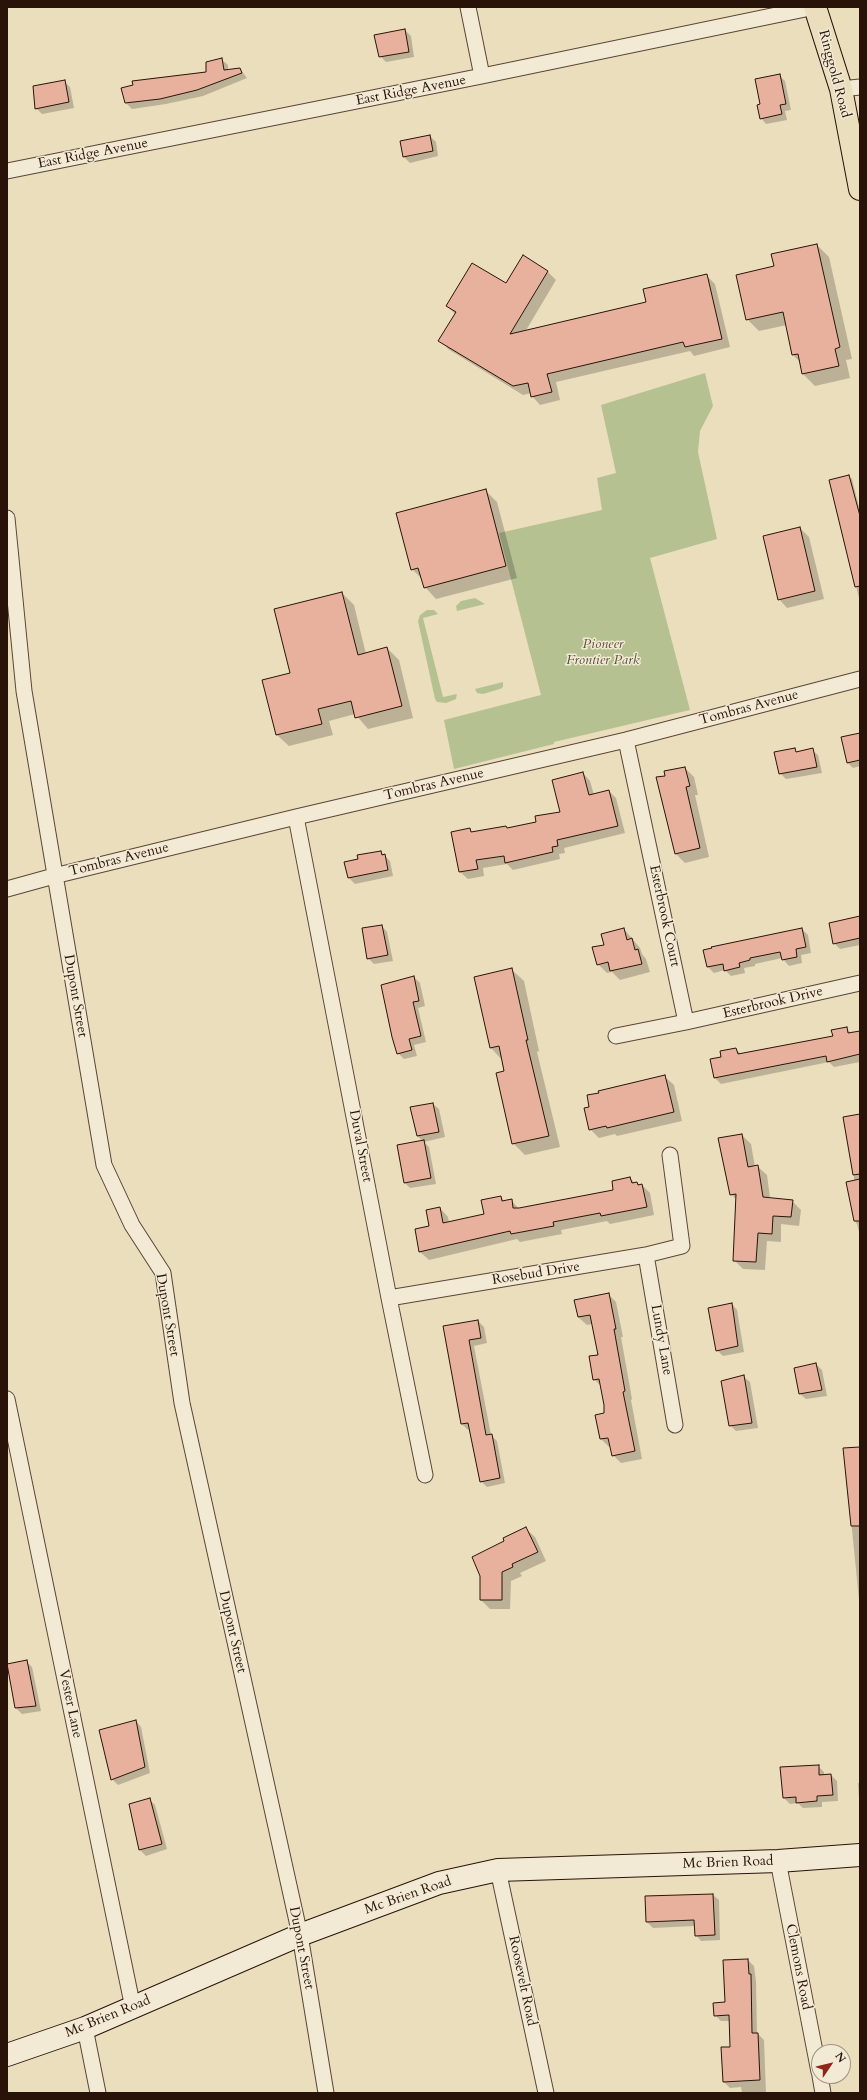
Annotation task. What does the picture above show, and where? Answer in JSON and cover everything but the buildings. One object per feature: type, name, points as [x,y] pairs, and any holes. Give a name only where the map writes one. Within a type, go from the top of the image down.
[{"type":"main road","name":"Ringgold Road","points":[[815,7],[850,88],[860,189]]},
{"type":"main road","name":"Mc Brien Road","points":[[7,2055],[85,2028],[300,1935],[439,1883],[498,1870],[778,1861],[860,1854]]},
{"type":"street","points":[[468,7],[482,76]]},
{"type":"street","name":"East Ridge Avenue","points":[[7,171],[482,76],[815,7]]},
{"type":"street","name":"Dupont Street","points":[[7,518],[24,691],[54,876],[104,1165],[132,1225],[163,1274],[182,1404],[300,1935],[326,2093]]},
{"type":"street","name":"Tombras Avenue","points":[[7,889],[54,876],[296,817],[626,740],[860,679]]},
{"type":"street","name":"Esterbrook Court","points":[[626,740],[686,1022]]},
{"type":"street","name":"Duval Street","points":[[296,817],[389,1298],[425,1475]]},
{"type":"street","name":"Esterbrook Drive","points":[[686,1022],[860,983]]},
{"type":"street","points":[[616,1036],[686,1022]]},
{"type":"street","name":"Rosebud Drive","points":[[389,1298],[646,1255],[682,1246],[670,1155]]},
{"type":"street","name":"Lundy Lane","points":[[646,1255],[675,1426]]},
{"type":"street","name":"Vester Lane","points":[[7,1400],[132,2008]]},
{"type":"street","name":"Clemons Road","points":[[778,1861],[814,2044]]},
{"type":"street","name":"Roosevelt Road","points":[[498,1870],[546,2093]]},
{"type":"street","points":[[85,2028],[98,2093]]},
{"type":"green space","name":"Pioneer Frontier Park","points":[[705,373],[713,406],[700,431],[698,452],[717,539],[650,558],[690,710],[554,742],[554,744],[454,769],[444,720],[541,695],[499,533],[602,510],[597,478],[616,473],[601,405]]},
{"type":"green space","points":[[475,598],[485,604],[457,611],[456,606],[461,601]]},
{"type":"green space","points":[[427,610],[434,610],[438,614],[423,618],[443,697],[457,694],[456,699],[446,703],[437,702],[435,699],[418,621],[420,615]]},
{"type":"green space","points":[[503,682],[503,687],[500,689],[483,694],[477,693],[475,689]]}]
